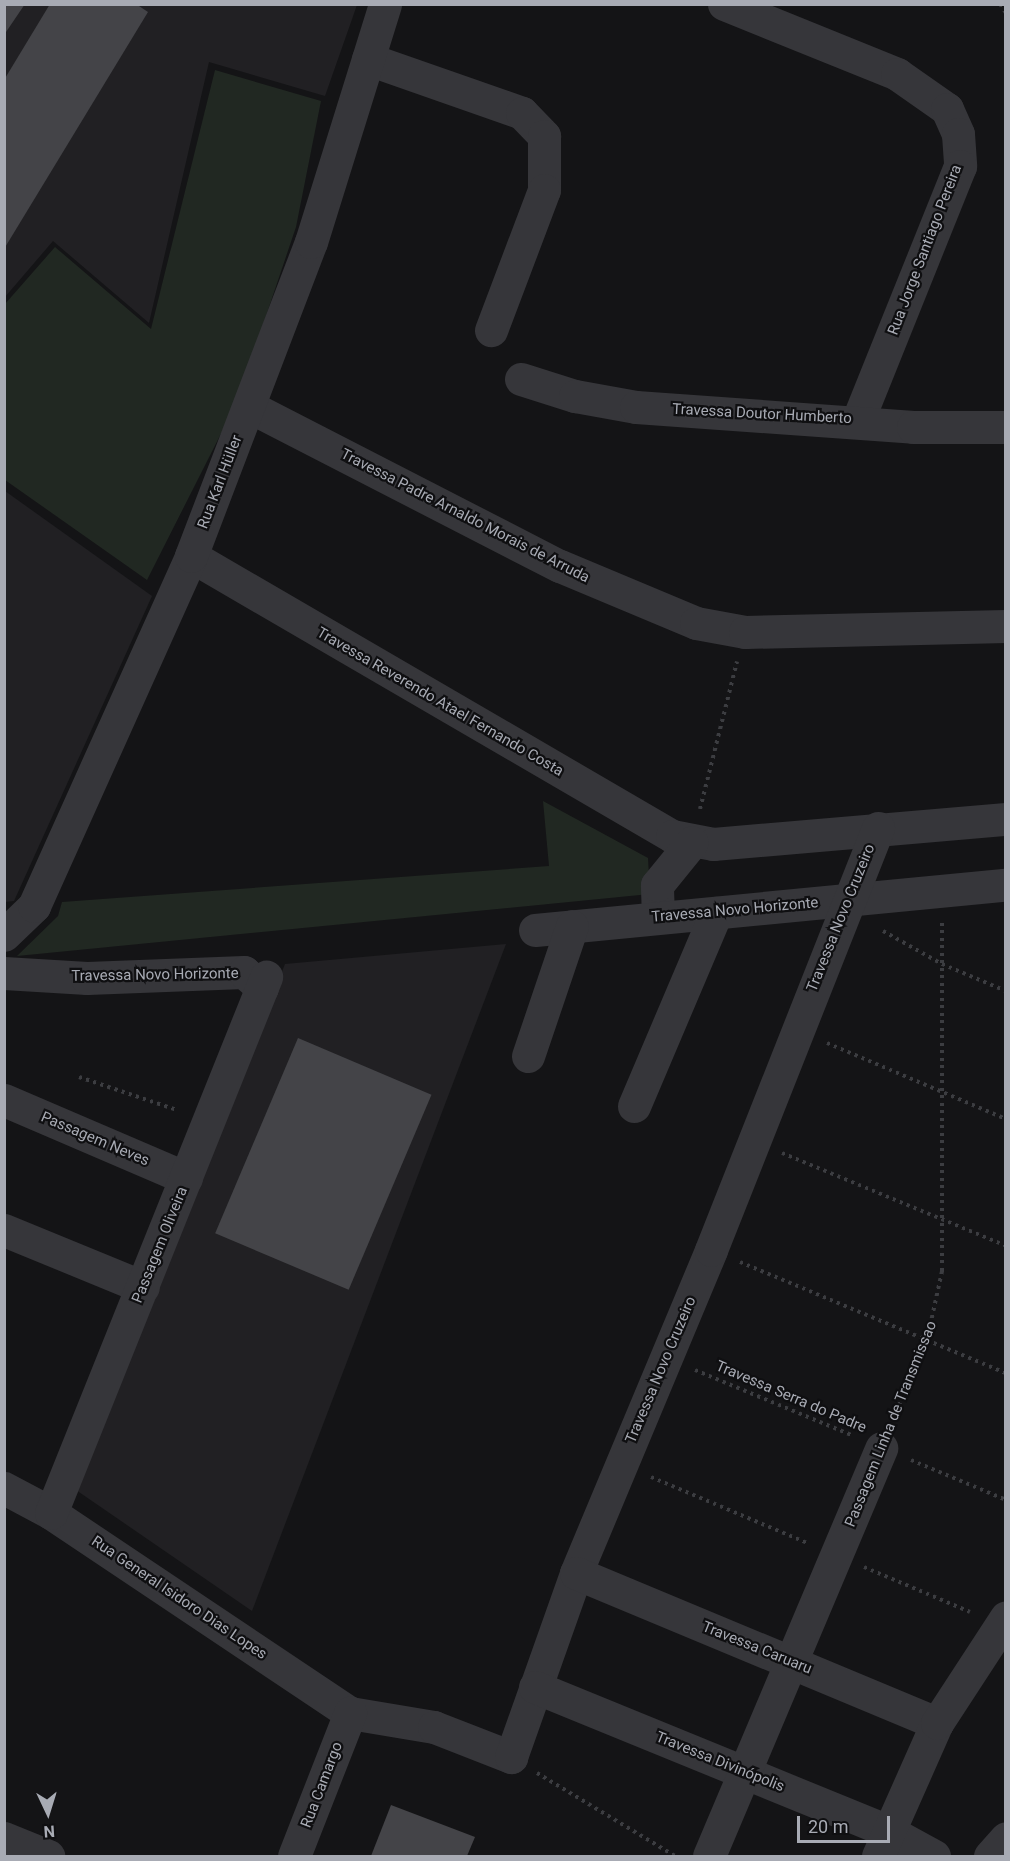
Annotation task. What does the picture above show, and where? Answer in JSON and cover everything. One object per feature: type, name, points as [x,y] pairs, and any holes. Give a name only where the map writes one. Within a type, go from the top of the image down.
[{"type":"street","name":"Rua Karl Hüller","points":[[4,935],[34,906],[191,556],[311,242],[385,4]]},
{"type":"street","name":"Rua Jorge Santiago Pereira","points":[[734,6],[897,74],[947,109],[958,135],[960,166],[858,420]]},
{"type":"street","points":[[368,59],[522,112],[544,136],[544,190],[491,330]]},
{"type":"street","name":"Travessa Doutor Humberto","points":[[521,379],[575,396],[636,406],[858,420],[913,427],[1005,427]]},
{"type":"street","name":"Travessa Padre Arnaldo Morais de Arruda","points":[[250,406],[560,566],[696,623],[745,632],[1005,626]]},
{"type":"street","name":"Travessa Reverendo Atael Fernando Costa","points":[[191,556],[656,828],[692,842],[1005,819]]},
{"type":"street","name":"Travessa Novo Cruzeiro","points":[[511,1757],[576,1574],[711,1250],[796,1030],[878,828]]},
{"type":"street","points":[[658,917],[657,885],[692,842]]},
{"type":"street","name":"Travessa Novo Horizonte","points":[[536,930],[716,912],[848,905],[942,891],[1005,885]]},
{"type":"street","points":[[634,1106],[716,912]]},
{"type":"street","points":[[528,1056],[572,926]]},
{"type":"street","name":"Travessa Novo Horizonte","points":[[4,973],[87,978],[244,972],[264,982]]},
{"type":"street","name":"Passagem Oliveira","points":[[51,1513],[264,982]]},
{"type":"street","name":"Passagem Neves","points":[[4,1100],[186,1178]]},
{"type":"street","points":[[4,1230],[143,1287]]},
{"type":"street","name":"Passagem Linha de Transmissao","points":[[709,1857],[747,1773],[881,1448]]},
{"type":"street","name":"Rua General Isidoro Dias Lopes","points":[[4,1488],[51,1513],[350,1713]]},
{"type":"street","name":"Travessa Caruaru","points":[[576,1574],[937,1723]]},
{"type":"street","points":[[885,1845],[937,1723],[1005,1617]]},
{"type":"street","name":"Travessa Divinópolis","points":[[535,1687],[747,1773],[885,1845],[934,1857]]},
{"type":"street","points":[[350,1713],[434,1727],[511,1757]]},
{"type":"street","name":"Rua Camargo","points":[[294,1857],[350,1713]]},
{"type":"street","points":[[4,1838],[48,1857]]},
{"type":"street","points":[[990,1857],[1005,1838]]},
{"type":"path","points":[[1000,4],[1005,13]]},
{"type":"path","points":[[692,842],[745,632]]},
{"type":"path","name":"Passagem Linha de Transmissao","points":[[881,1448],[927,1340],[942,1271],[940,1091],[942,891]]},
{"type":"path","points":[[848,905],[942,964],[1005,991]]},
{"type":"path","points":[[796,1030],[1005,1119]]},
{"type":"path","points":[[79,1077],[209,1120]]},
{"type":"path","points":[[754,1141],[1005,1246]]},
{"type":"path","points":[[711,1250],[1005,1373]]},
{"type":"path","name":"Travessa Serra do Padre","points":[[667,1358],[1005,1500]]},
{"type":"path","points":[[511,1757],[675,1857]]},
{"type":"shaded area","points":[[5,5],[357,5],[325,96],[209,62],[149,323],[53,241],[5,297]]},
{"type":"shaded area","points":[[215,70],[321,101],[296,227],[237,402],[147,580],[5,480],[5,304],[55,247],[151,329]]},
{"type":"shaded area","points":[[5,491],[152,596],[14,901],[5,902]]},
{"type":"shaded area","points":[[543,801],[648,858],[650,894],[17,956],[58,916],[62,902],[549,866]]},
{"type":"shaded area","points":[[506,944],[252,1611],[76,1490],[285,964]]},
{"type":"building","points":[[4,4],[25,4],[4,35]]},
{"type":"building","points":[[50,4],[136,4],[148,12],[4,249],[4,80]]},
{"type":"building","points":[[298,1038],[431,1095],[349,1290],[215,1233]]},
{"type":"building","points":[[391,1805],[475,1837],[467,1856],[371,1856]]}]
